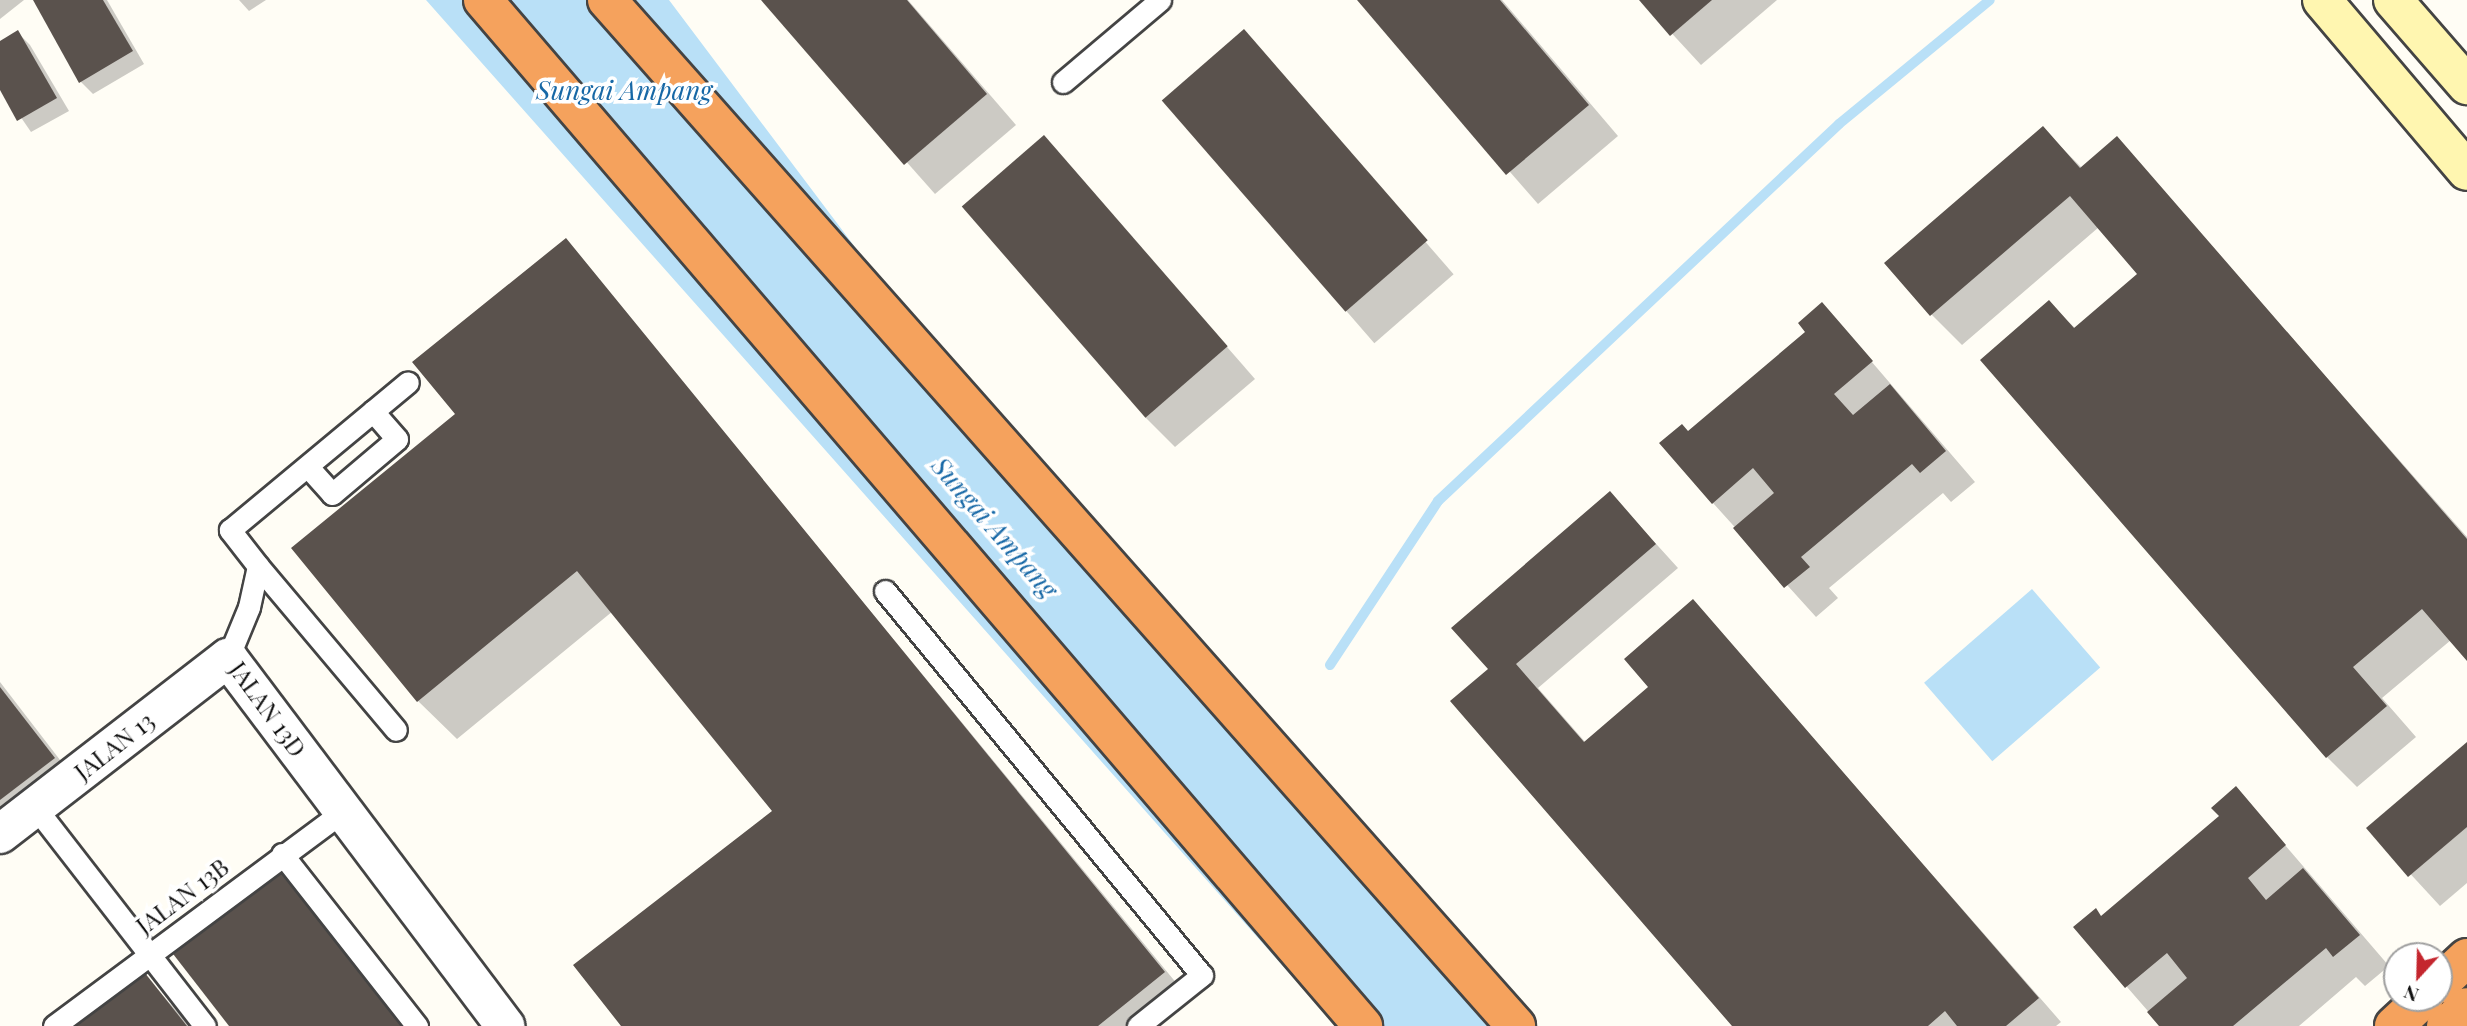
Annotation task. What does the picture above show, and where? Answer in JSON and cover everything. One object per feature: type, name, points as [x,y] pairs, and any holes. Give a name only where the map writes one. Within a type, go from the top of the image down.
[{"type":"highway","points":[[483,0],[1363,1026]]},
{"type":"highway","points":[[607,0],[1516,1026]]},
{"type":"highway","points":[[2453,971],[2467,958]]},
{"type":"highway","points":[[2446,1026],[2467,1007]]},
{"type":"highway","points":[[2394,1026],[2409,1012]]},
{"type":"main road","points":[[2322,0],[2467,171]]},
{"type":"main road","points":[[2393,0],[2467,85]]},
{"type":"street","name":"JALAN 13","points":[[0,834],[228,658]]},
{"type":"street","name":"JALAN 13D","points":[[228,658],[505,1026]]},
{"type":"lane","points":[[1063,82],[1160,0]]},
{"type":"lane","points":[[396,730],[229,530],[408,382]]},
{"type":"lane","points":[[308,467],[332,495],[397,439],[373,411]]},
{"type":"lane","name":"JALAN 13D","points":[[228,658],[249,607],[258,566]]},
{"type":"lane","points":[[885,591],[1202,975],[1138,1026]]},
{"type":"lane","points":[[34,807],[205,1026]]},
{"type":"lane","name":"JALAN 13B","points":[[54,1026],[148,953],[343,811]]},
{"type":"lane","points":[[282,854],[417,1026]]},
{"type":"water","name":"Sungai Ampang","points":[[426,0],[669,0],[1187,688],[1392,868],[1534,1026],[1336,1026]]},
{"type":"water","points":[[2032,589],[2100,667],[1992,761],[1924,683]]},
{"type":"building","points":[[33,0],[103,0],[133,51],[79,83]]},
{"type":"building","points":[[761,0],[907,0],[987,94],[904,165]]},
{"type":"building","points":[[1357,0],[1500,0],[1589,105],[1506,175]]},
{"type":"building","points":[[1639,0],[1712,0],[1670,36]]},
{"type":"building","points":[[1244,29],[1428,240],[1345,312],[1162,101]]},
{"type":"building","points":[[18,30],[57,98],[17,121],[0,90],[0,41]]},
{"type":"building","points":[[2043,126],[2080,168],[2117,136],[2467,539],[2467,661],[2422,609],[2353,667],[2387,706],[2326,758],[1980,360],[2049,300],[2074,328],[2137,274],[2070,196],[1930,316],[1884,263]]},
{"type":"building","points":[[1044,135],[1228,346],[1145,418],[962,207]]},
{"type":"building","points":[[566,238],[1165,972],[1098,1026],[621,1026],[573,965],[772,811],[577,571],[417,702],[291,548],[455,414],[412,362]]},
{"type":"building","points":[[1822,302],[1873,361],[1834,394],[1853,415],[1890,384],[1946,451],[1920,473],[1912,464],[1801,557],[1810,567],[1784,588],[1733,528],[1774,493],[1753,468],[1712,504],[1659,443],[1682,424],[1688,431],[1805,332],[1798,323]]},
{"type":"building","points":[[1610,491],[1656,544],[1516,664],[1584,742],[1648,687],[1624,659],[1693,599],[2039,998],[2006,1026],[1957,1026],[1945,1011],[1928,1026],[1732,1026],[1450,701],[1488,669],[1451,628]]},
{"type":"building","points":[[0,687],[55,758],[0,800]]},
{"type":"building","points":[[2467,742],[2467,827],[2408,877],[2366,828]]},
{"type":"building","points":[[2236,786],[2286,845],[2248,878],[2266,900],[2303,868],[2360,935],[2333,957],[2326,948],[2233,1026],[2159,1026],[2147,1012],[2187,978],[2167,953],[2125,988],[2073,927],[2096,908],[2101,916],[2219,816],[2211,808]]},
{"type":"building","points":[[279,863],[402,1026],[229,1026],[170,950]]},
{"type":"building","points":[[141,968],[187,1026],[71,1026]]},
{"type":"waterway","points":[[1330,665],[1438,501],[1839,124],[1990,0]]}]
